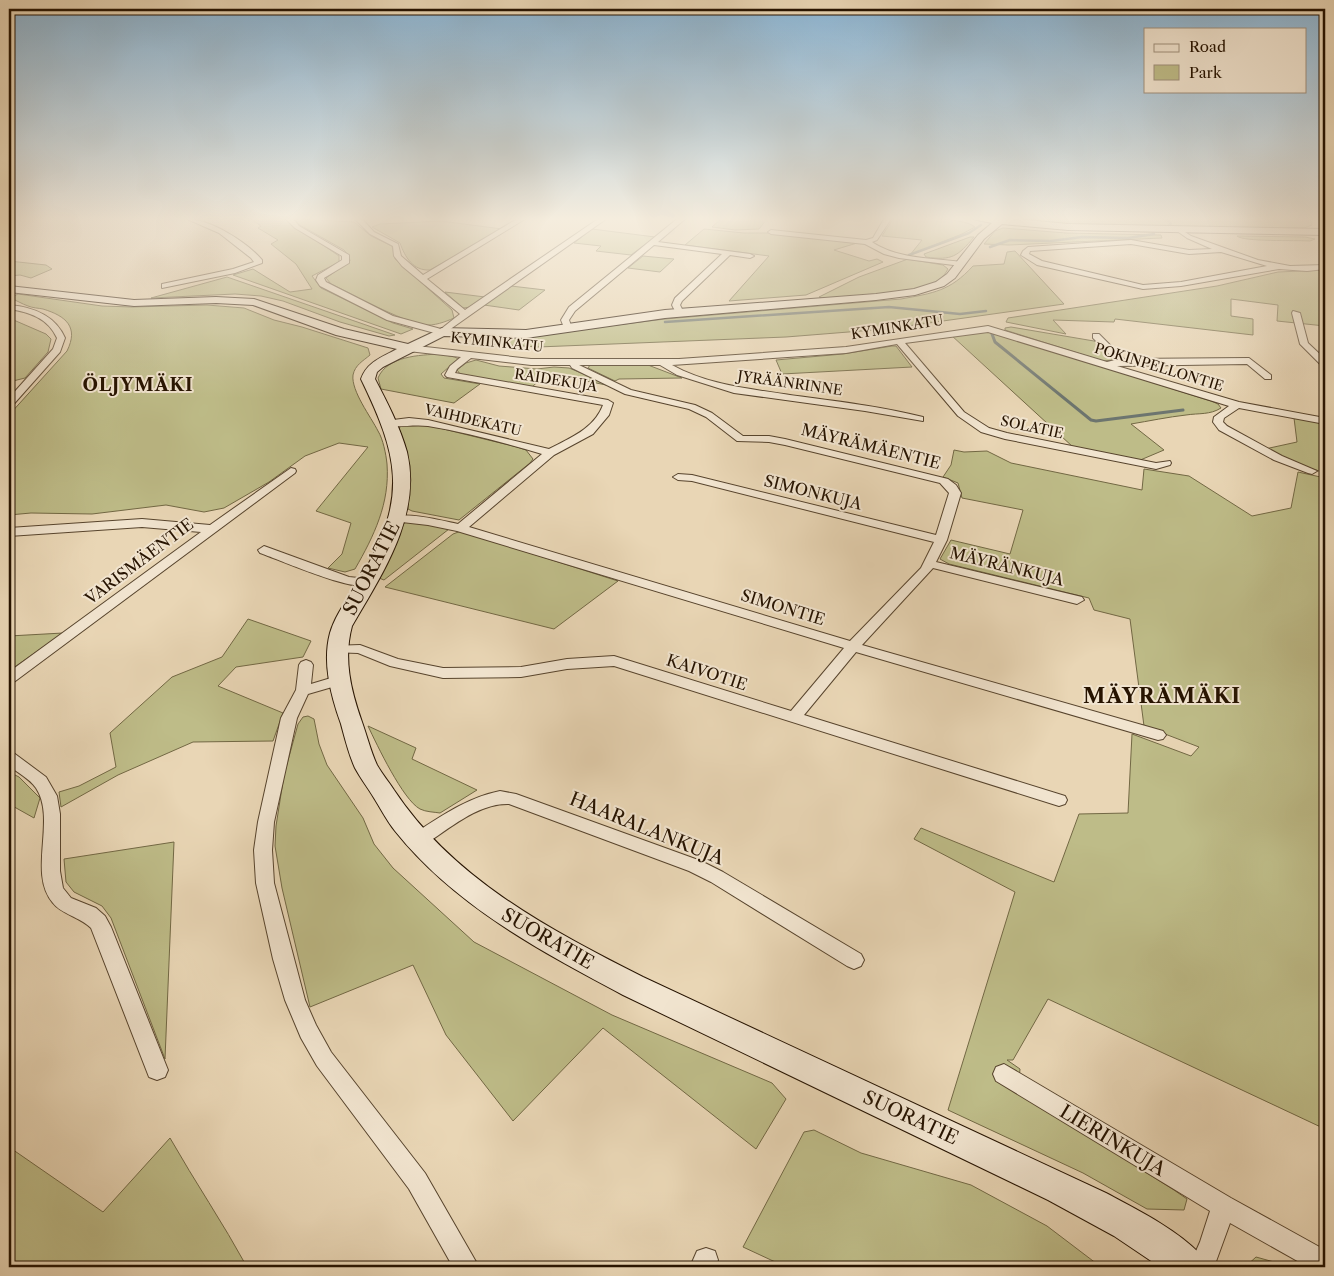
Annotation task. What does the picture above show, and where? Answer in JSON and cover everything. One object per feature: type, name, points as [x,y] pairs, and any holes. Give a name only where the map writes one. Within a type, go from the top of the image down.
[{"type":"street","points":[[165,286],[200,279]]},
{"type":"street","points":[[320,279],[323,284],[390,318],[442,332],[515,334],[680,313],[908,294],[940,284],[948,279]]},
{"type":"street","points":[[424,279],[465,314]]},
{"type":"street","points":[[408,348],[442,332],[517,279]]},
{"type":"street","points":[[568,328],[565,320],[572,309],[609,279]]},
{"type":"street","points":[[680,313],[676,305],[678,300],[701,279]]},
{"type":"street","points":[[1110,279],[1143,286],[1181,284],[1211,279]]},
{"type":"street","name":"KYMINKATU","points":[[9,289],[134,303],[216,300],[254,302],[340,332],[408,348],[531,362],[662,362],[812,354],[988,328]]},
{"type":"street","points":[[9,307],[35,312],[56,328],[61,338],[57,350],[9,404]]},
{"type":"street","points":[[1296,313],[1304,344],[1325,364]]},
{"type":"street","name":"POKINPELLONTIE","points":[[988,328],[1237,405],[1325,421]]},
{"type":"street","points":[[1096,336],[1122,362]]},
{"type":"street","name":"SOLATIE","points":[[899,342],[961,414],[985,430],[1005,436],[1156,466],[1166,463]]},
{"type":"street","name":"SUORATIE","points":[[408,348],[378,364],[371,370],[368,376],[389,423],[400,455],[403,482],[397,519],[368,583],[342,626],[336,649],[348,720],[361,755],[401,822],[461,882],[487,903],[548,941],[634,986],[1060,1188],[1134,1228],[1188,1267]]},
{"type":"street","name":"RAIDEKUJA","points":[[469,355],[453,368],[450,375],[608,403],[604,414],[589,432],[550,453]]},
{"type":"street","points":[[1106,366],[1122,362],[1248,361],[1268,377]]},
{"type":"street","name":"JYRÄÄNRINNE","points":[[662,362],[680,373],[734,390],[849,406],[919,419]]},
{"type":"street","name":"MÄYRÄMÄENTIE","points":[[573,363],[628,392],[683,404],[702,411],[723,424],[741,439],[769,439],[785,442],[944,481],[952,486],[955,492],[941,540],[930,564],[853,646],[794,717]]},
{"type":"street","points":[[12,384],[28,383]]},
{"type":"street","points":[[1237,405],[1219,417],[1218,422],[1223,428],[1278,458],[1312,471]]},
{"type":"street","name":"VAIHDEKATU","points":[[389,423],[402,420],[421,421],[550,453]]},
{"type":"street","points":[[460,528],[550,453]]},
{"type":"street","name":"VARISMÄENTIE","points":[[9,679],[291,471]]},
{"type":"street","name":"SIMONKUJA","points":[[678,477],[692,478],[941,540]]},
{"type":"street","name":"SIMONTIE","points":[[397,519],[428,521],[460,528],[1158,735]]},
{"type":"street","points":[[9,532],[142,522],[210,530]]},
{"type":"street","points":[[264,550],[347,581],[368,583]]},
{"type":"street","name":"MÄYRÄNKUJA","points":[[930,564],[1077,600]]},
{"type":"street","name":"KAIVOTIE","points":[[336,649],[360,649],[395,663],[443,673],[521,672],[567,664],[614,661],[1059,800]]},
{"type":"street","points":[[306,665],[303,691],[296,701],[289,718],[279,758],[266,822],[263,850],[265,883],[283,959],[295,1000],[308,1030],[324,1059],[417,1181],[467,1267]]},
{"type":"street","points":[[303,691],[341,680]]},
{"type":"street","points":[[9,758],[40,781],[49,796],[52,814],[51,870],[54,890],[59,898],[89,914],[98,922],[157,1070]]},
{"type":"street","name":"HAARALANKUJA","points":[[418,840],[483,801],[497,796],[510,798],[695,866],[717,877],[854,960]]},
{"type":"street","name":"LIERINKUJA","points":[[1004,1074],[1223,1206],[1325,1263]]},
{"type":"street","points":[[1201,1267],[1211,1245],[1223,1206]]},
{"type":"green space","points":[[221,279],[231,279],[395,335],[389,336],[340,322],[283,301],[261,296],[235,294],[151,298]]},
{"type":"green space","points":[[243,279],[268,279],[290,292],[312,289],[305,279],[314,279],[321,288],[393,323],[413,329],[401,334]]},
{"type":"green space","points":[[326,279],[417,279],[452,310],[454,318],[432,325],[424,325],[390,313],[331,284]]},
{"type":"green space","points":[[749,279],[844,279],[806,295],[729,301]]},
{"type":"green space","points":[[856,279],[940,279],[927,286],[891,294],[819,297]]},
{"type":"green space","points":[[960,279],[1040,279],[1064,304],[886,329],[786,337],[538,347],[493,344],[496,340],[665,319],[901,299],[932,293]]},
{"type":"green space","points":[[1249,279],[1325,279],[1325,326],[1277,321],[1278,305],[1231,299],[1231,316],[1253,319],[1253,335],[1115,319],[1114,322],[1053,320],[1066,334],[1006,322],[1008,318],[1217,286]]},
{"type":"green space","points":[[511,286],[545,290],[519,310],[484,305]]},
{"type":"green space","points":[[445,292],[485,297],[471,307],[463,308]]},
{"type":"green space","points":[[18,294],[102,306],[207,305],[244,308],[274,320],[368,348],[370,355],[356,368],[353,381],[358,396],[381,438],[387,460],[387,478],[386,492],[379,519],[355,569],[345,572],[328,568],[342,554],[351,523],[316,511],[368,447],[339,443],[305,456],[269,482],[224,508],[204,512],[166,505],[92,514],[31,513],[9,515],[9,415],[67,351],[72,335],[68,324],[58,315],[28,306],[10,298]]},
{"type":"green space","points":[[9,318],[46,334],[51,339],[48,352],[25,378],[9,382]]},
{"type":"green space","points":[[1011,327],[1094,341],[1099,343],[1115,360],[1103,361],[1005,330],[1005,328]]},
{"type":"green space","points":[[991,332],[1211,401],[1218,404],[1221,408],[1209,413],[1131,424],[1164,450],[1138,461],[1073,447],[951,335]]},
{"type":"green space","points":[[896,346],[912,367],[782,374],[776,360],[843,354]]},
{"type":"green space","points":[[440,354],[458,359],[441,374],[444,378],[480,384],[454,403],[381,389],[378,378],[389,365],[405,358]]},
{"type":"green space","points":[[476,360],[499,366],[537,369],[569,368],[616,387],[547,373],[531,388],[460,374],[457,370],[466,363]]},
{"type":"green space","points":[[590,365],[648,365],[682,378],[619,379],[615,381],[588,368]]},
{"type":"green space","points":[[1294,418],[1325,423],[1325,473],[1297,464],[1265,449],[1297,442]]},
{"type":"green space","points":[[404,424],[423,424],[517,447],[526,450],[533,459],[459,520],[412,511],[408,509],[408,464],[399,428]]},
{"type":"green space","points":[[954,450],[964,452],[987,451],[1011,463],[1142,490],[1144,469],[1189,476],[1252,516],[1291,508],[1298,472],[1325,478],[1325,1129],[1048,999],[1013,1060],[1007,1060],[1020,1069],[1018,1092],[1187,1199],[1184,1210],[1147,1209],[1083,1173],[948,1110],[1015,892],[914,839],[921,828],[1054,882],[1079,814],[1128,813],[1132,734],[1191,756],[1199,747],[1144,726],[1130,619],[1094,610],[1089,598],[949,564],[940,559],[951,540],[1010,554],[1023,510],[962,498],[958,483],[943,477],[951,465]]},
{"type":"green space","points":[[411,521],[449,529],[384,580],[379,578],[401,524]]},
{"type":"green space","points":[[461,531],[618,581],[554,629],[385,587],[453,534]]},
{"type":"green space","points":[[248,619],[311,641],[303,657],[236,667],[218,686],[283,713],[273,741],[193,742],[118,775],[61,807],[59,792],[79,786],[116,767],[110,733],[172,677],[222,657]]},
{"type":"green space","points":[[63,633],[9,671],[9,636]]},
{"type":"green space","points":[[308,716],[314,719],[319,744],[327,765],[363,818],[374,844],[393,868],[474,942],[612,1015],[772,1083],[786,1099],[756,1149],[603,1028],[513,1121],[446,1035],[413,965],[310,1007],[282,888],[275,846],[276,826],[284,775],[298,724],[303,717]]},
{"type":"green space","points":[[368,726],[416,748],[412,759],[477,790],[440,813],[420,809],[413,804],[398,784]]},
{"type":"green space","points":[[9,772],[19,777],[40,798],[34,818],[9,804]]},
{"type":"green space","points":[[174,842],[165,1059],[111,918],[102,906],[74,892],[66,882],[64,859]]},
{"type":"green space","points":[[814,1130],[861,1153],[971,1185],[1047,1226],[1101,1267],[786,1267],[743,1247],[804,1132]]},
{"type":"green space","points":[[170,1138],[247,1267],[9,1267],[9,1147],[103,1212]]},
{"type":"green space","points":[[1256,1257],[1292,1267],[1245,1267]]},
{"type":"waterway","points":[[665,322],[889,307],[960,314],[986,311]]},
{"type":"waterway","points":[[992,334],[995,342],[1091,420],[1096,421],[1183,410]]},
{"type":"district","name":"ÖLJYMÄKI","points":[[138,385]]},
{"type":"district","name":"MÄYRÄMÄKI","points":[[1162,696]]}]
